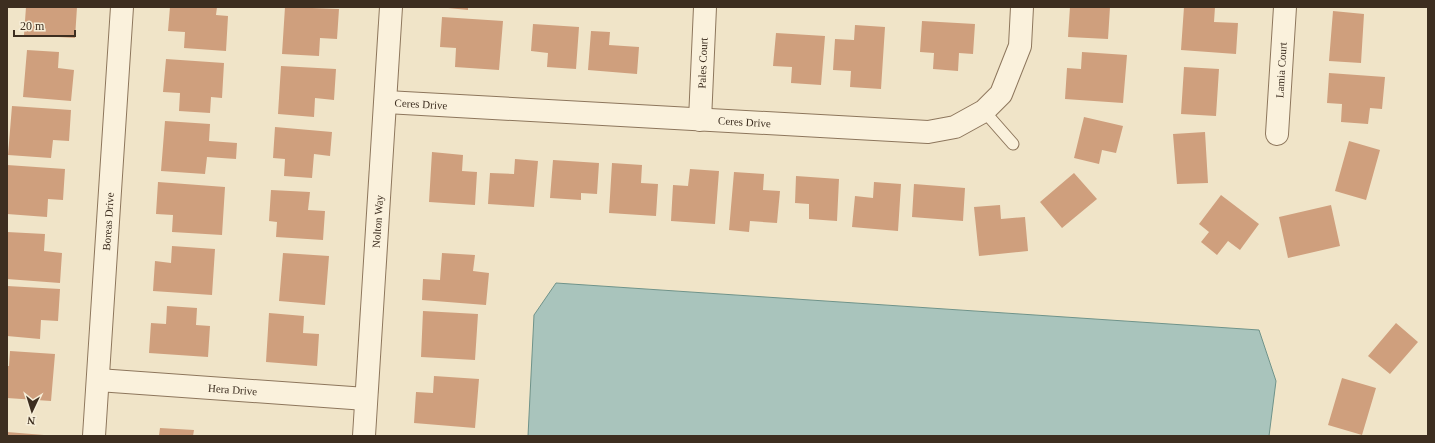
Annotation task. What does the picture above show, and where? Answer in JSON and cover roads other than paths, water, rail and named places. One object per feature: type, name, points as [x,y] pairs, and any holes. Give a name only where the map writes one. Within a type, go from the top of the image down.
[{"type":"street","name":"Boreas Drive","points":[[94,436],[122,7]]},
{"type":"street","name":"Nolton Way","points":[[364,436],[391,7]]},
{"type":"street","name":"Pales Court","points":[[700,120],[705,7]]},
{"type":"street","name":"Ceres Drive","points":[[386,102],[928,132],[955,127],[984,111],[1001,94],[1020,46],[1022,7]]},
{"type":"street","name":"Lamia Court","points":[[1277,134],[1285,7]]},
{"type":"street","name":"Hera Drive","points":[[98,380],[366,399]]},
{"type":"lane","points":[[984,111],[1013,144]]},
{"type":"water","points":[[556,283],[1259,330],[1276,381],[1269,436],[528,436],[534,315]]}]
